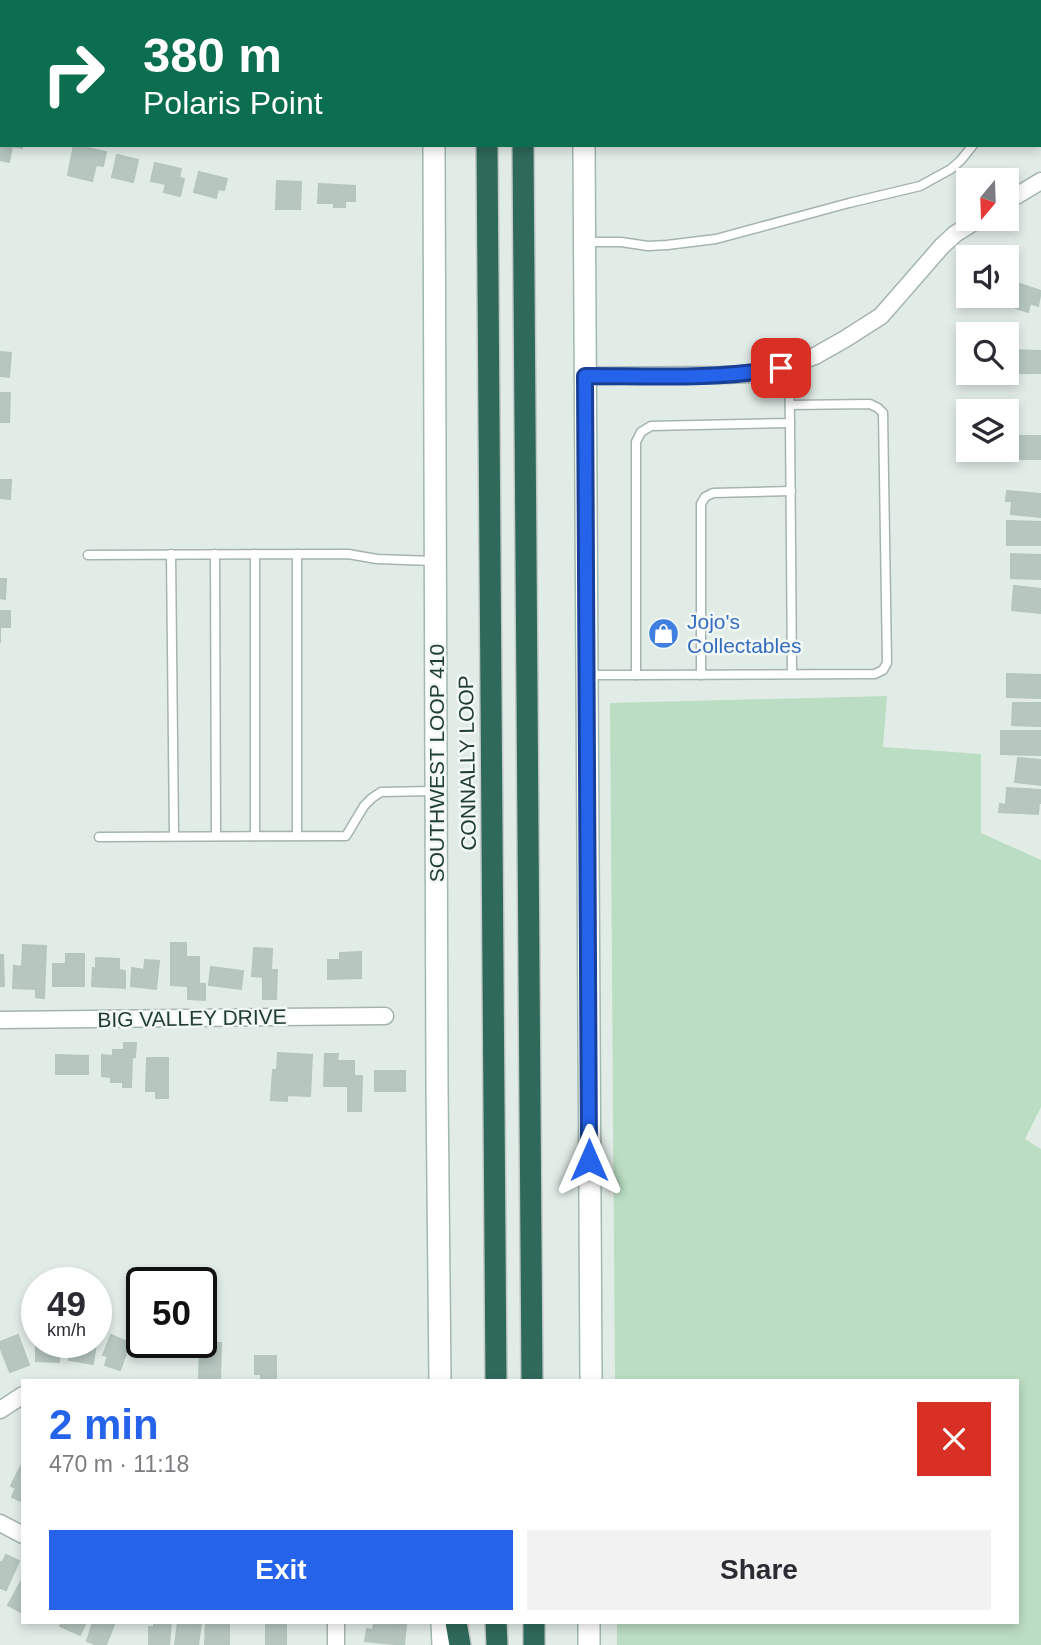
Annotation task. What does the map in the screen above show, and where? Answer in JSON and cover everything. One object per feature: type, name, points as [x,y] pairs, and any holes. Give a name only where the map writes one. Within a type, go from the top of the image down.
[{"type":"highway","name":"CONNALLY LOOP","points":[[487,147],[496,1379]]},
{"type":"highway","points":[[523,147],[532,1379]]},
{"type":"highway","points":[[456,1624],[460,1645]]},
{"type":"highway","points":[[496,1624],[496,1645]]},
{"type":"highway","points":[[534,1624],[534,1645]]},
{"type":"main road","name":"SOUTHWEST LOOP 410","points":[[434,147],[440,1379]]},
{"type":"main road","points":[[584,147],[590,1379]]},
{"type":"main road","points":[[442,1624],[443,1645]]},
{"type":"main road","points":[[589,1624],[589,1645]]},
{"type":"street","points":[[1019,194],[1041,181]]},
{"type":"street","points":[[585,376],[751,374],[815,356],[881,316],[942,246],[960,231]]},
{"type":"street","name":"BIG VALLEY DRIVE","points":[[0,1020],[385,1016]]},
{"type":"street","points":[[0,1410],[21,1396]]},
{"type":"street","points":[[0,1523],[21,1534]]},
{"type":"street","points":[[336,1624],[336,1645]]},
{"type":"lane","points":[[585,242],[621,242],[648,246],[716,239],[920,186],[951,169],[971,147]]},
{"type":"lane","points":[[789,365],[792,674]]},
{"type":"lane","points":[[587,675],[875,674],[883,670],[887,663],[883,413],[870,404],[790,405]]},
{"type":"lane","points":[[636,675],[636,442],[641,432],[651,426],[790,423]]},
{"type":"lane","points":[[701,675],[701,504],[705,497],[713,493],[791,491]]},
{"type":"lane","points":[[171,554],[174,836]]},
{"type":"lane","points":[[215,554],[216,836]]},
{"type":"lane","points":[[255,554],[256,836]]},
{"type":"lane","points":[[296,554],[296,836]]},
{"type":"lane","points":[[88,555],[348,554],[377,559],[436,561]]},
{"type":"lane","points":[[99,836],[346,836],[364,806],[381,792],[436,791]]},
{"type":"green space","points":[[887,696],[883,747],[981,754],[981,833],[1041,860],[1041,1107],[1025,1139],[1041,1149],[1041,1645],[617,1645],[617,1624],[1019,1624],[1019,1379],[615,1379],[610,703]]},
{"type":"building","points":[[0,147],[12,147],[9,162],[0,160]]},
{"type":"building","points":[[74,147],[106,152],[103,166],[96,165],[92,181],[68,175]]},
{"type":"building","points":[[117,155],[138,160],[133,182],[112,177]]},
{"type":"building","points":[[155,163],[181,169],[179,178],[184,179],[180,196],[164,192],[166,184],[151,181]]},
{"type":"building","points":[[199,172],[227,179],[224,190],[218,189],[216,198],[194,192]]},
{"type":"building","points":[[277,181],[301,182],[300,209],[276,209]]},
{"type":"building","points":[[319,184],[355,186],[355,201],[345,201],[345,207],[334,207],[334,203],[318,203]]},
{"type":"building","points":[[1019,284],[1041,291],[1038,306],[1030,303],[1028,312],[1016,308],[1019,308]]},
{"type":"building","points":[[1019,350],[1041,351],[1041,373],[1019,373]]},
{"type":"building","points":[[0,352],[11,353],[9,377],[0,376]]},
{"type":"building","points":[[0,393],[10,393],[9,422],[0,422]]},
{"type":"building","points":[[1019,436],[1041,436],[1041,459],[1019,459]]},
{"type":"building","points":[[0,480],[11,480],[10,499],[0,498]]},
{"type":"building","points":[[1007,491],[1041,494],[1041,517],[1011,514],[1012,501],[1006,501]]},
{"type":"building","points":[[1007,521],[1041,522],[1041,545],[1007,545]]},
{"type":"building","points":[[1011,554],[1041,555],[1041,579],[1011,578]]},
{"type":"building","points":[[0,579],[6,579],[5,599],[0,598]]},
{"type":"building","points":[[1014,586],[1041,589],[1041,613],[1012,610]]},
{"type":"building","points":[[0,611],[10,611],[10,627],[0,627]]},
{"type":"building","points":[[1007,674],[1041,675],[1041,698],[1007,697]]},
{"type":"building","points":[[1013,703],[1041,703],[1041,726],[1012,725]]},
{"type":"building","points":[[1001,731],[1041,731],[1041,755],[1001,754]]},
{"type":"building","points":[[1018,758],[1041,760],[1041,785],[1015,782]]},
{"type":"building","points":[[1007,788],[1041,790],[1038,814],[999,812],[1000,804],[1006,805]]},
{"type":"building","points":[[171,943],[186,943],[186,957],[199,957],[199,984],[205,984],[205,1000],[188,999],[188,986],[171,985]]},
{"type":"building","points":[[23,945],[46,946],[44,998],[36,997],[36,989],[13,988],[14,966],[22,967]]},
{"type":"building","points":[[254,948],[272,949],[271,970],[277,970],[276,999],[263,999],[263,977],[252,976]]},
{"type":"building","points":[[361,952],[361,978],[328,979],[328,960],[340,960],[340,953]]},
{"type":"building","points":[[66,954],[84,954],[84,986],[53,986],[53,964],[66,964]]},
{"type":"building","points":[[0,955],[3,955],[4,986],[0,986]]},
{"type":"building","points":[[96,958],[119,959],[119,970],[125,971],[125,988],[92,986]]},
{"type":"building","points":[[145,960],[159,961],[156,989],[131,986],[132,968],[144,970]]},
{"type":"building","points":[[211,967],[243,971],[241,989],[209,985]]},
{"type":"building","points":[[124,1043],[136,1043],[135,1057],[132,1057],[131,1087],[123,1087],[123,1082],[111,1082],[111,1077],[102,1076],[102,1055],[113,1056],[113,1050],[124,1050]]},
{"type":"building","points":[[278,1053],[312,1055],[310,1096],[287,1095],[287,1101],[271,1100],[273,1070],[277,1070]]},
{"type":"building","points":[[325,1054],[338,1054],[337,1061],[354,1061],[354,1076],[362,1076],[361,1111],[348,1111],[348,1086],[324,1086]]},
{"type":"building","points":[[56,1055],[88,1056],[88,1074],[56,1074]]},
{"type":"building","points":[[147,1058],[168,1058],[168,1098],[156,1098],[156,1091],[146,1091]]},
{"type":"building","points":[[375,1071],[405,1071],[405,1091],[375,1091]]},
{"type":"building","points":[[18,1335],[21,1358],[26,1358],[29,1365],[10,1372],[0,1342]]},
{"type":"building","points":[[112,1335],[126,1341],[126,1354],[120,1370],[105,1365],[107,1358],[112,1358]]},
{"type":"building","points":[[217,1343],[221,1343],[220,1379],[199,1379],[200,1358],[217,1358]]},
{"type":"building","points":[[255,1356],[276,1356],[276,1379],[261,1379],[261,1374],[255,1374]]},
{"type":"building","points":[[36,1358],[59,1358],[59,1362],[36,1361]]},
{"type":"building","points":[[69,1358],[94,1358],[93,1364]]},
{"type":"building","points":[[21,1466],[21,1501],[12,1497],[16,1488],[11,1486]]},
{"type":"building","points":[[6,1555],[19,1561],[6,1590],[0,1588],[0,1562],[2,1563]]},
{"type":"building","points":[[21,1582],[21,1612],[8,1605]]},
{"type":"building","points":[[61,1624],[85,1624],[80,1635],[60,1626]]},
{"type":"building","points":[[92,1624],[114,1624],[106,1645],[94,1645],[87,1641]]},
{"type":"building","points":[[154,1624],[171,1624],[169,1645],[149,1645],[149,1627],[154,1627]]},
{"type":"building","points":[[178,1624],[201,1624],[198,1645],[175,1645]]},
{"type":"building","points":[[206,1624],[229,1624],[229,1645],[205,1645]]},
{"type":"building","points":[[266,1624],[286,1624],[286,1645],[266,1645]]},
{"type":"building","points":[[374,1624],[406,1625],[404,1645],[365,1641],[367,1629],[373,1630]]},
{"type":"place","name":"Jojo's Collectables","points":[[664,633]]},
{"type":"route","points":[[589,1160],[585,376],[751,374],[781,368]]}]
